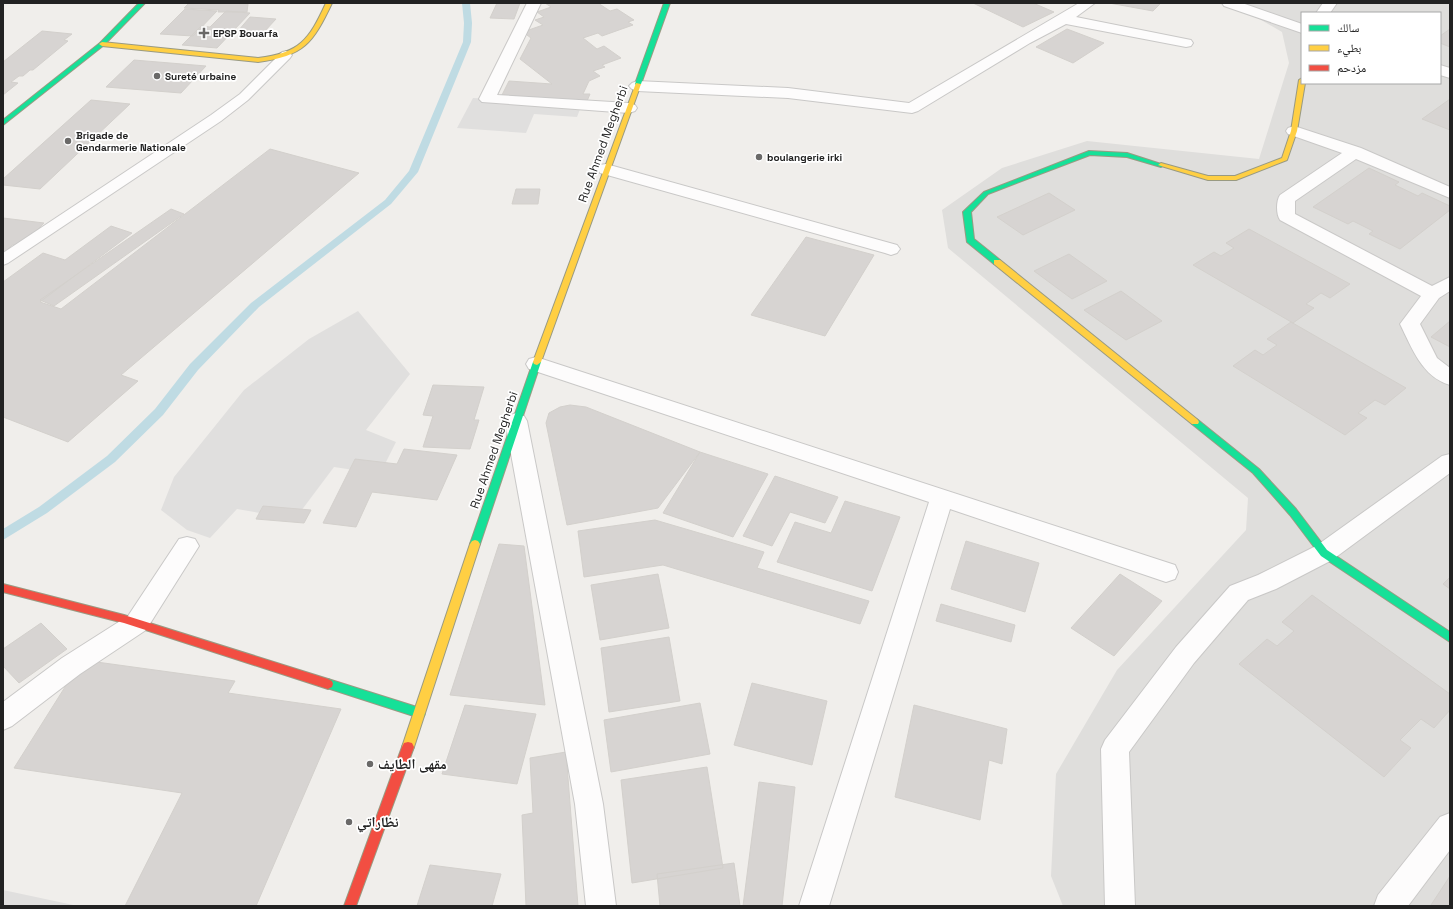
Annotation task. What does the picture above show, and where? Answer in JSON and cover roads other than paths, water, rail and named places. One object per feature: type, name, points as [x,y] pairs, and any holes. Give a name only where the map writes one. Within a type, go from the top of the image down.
[{"type":"street","points":[[3,123],[102,44],[134,13],[142,3]]},
{"type":"street","points":[[102,44],[258,60],[277,58],[296,52],[320,24],[329,3]]},
{"type":"street","points":[[534,3],[486,99],[629,108]]},
{"type":"street","name":"Rue Ahmed Megherbi","points":[[350,906],[420,713],[536,364],[667,3]]},
{"type":"street","points":[[637,86],[788,93],[912,108],[1025,40],[1064,19],[1088,3]]},
{"type":"street","points":[[1229,3],[1301,30]]},
{"type":"street","points":[[1324,12],[1330,3]]},
{"type":"street","points":[[1064,19],[1186,43]]},
{"type":"street","points":[[1301,84],[1294,132],[1285,159],[1236,178],[1208,178],[1127,155],[1089,153],[986,193],[967,212],[970,240],[1256,471],[1293,512],[1324,554],[1450,638]]},
{"type":"street","points":[[1294,132],[1354,152],[1450,193]]},
{"type":"street","points":[[1354,152],[1286,199],[1286,216],[1432,294]]},
{"type":"street","points":[[606,169],[891,249]]},
{"type":"street","points":[[1450,283],[1432,294],[1410,324],[1429,362],[1450,378]]},
{"type":"street","points":[[536,364],[1166,572]]},
{"type":"street","points":[[516,421],[589,804],[601,906]]},
{"type":"street","points":[[1120,906],[1115,749],[1184,656],[1239,593],[1267,582],[1324,554],[1450,462]]},
{"type":"street","points":[[814,906],[942,497]]},
{"type":"street","points":[[3,718],[131,621],[187,546]]},
{"type":"street","points":[[3,588],[131,621],[420,713]]},
{"type":"street","points":[[1389,906],[1450,827]]},
{"type":"lane","points":[[3,260],[216,118],[244,97],[286,55]]},
{"type":"waterway","points":[[3,535],[43,510],[111,459],[159,412],[194,367],[255,305],[342,236],[388,202],[413,172],[467,42],[468,23],[466,3]]},
{"type":"place","name":"EPSP Bouarfa","points":[[204,33]]},
{"type":"place","name":"Sureté urbaine","points":[[157,76]]},
{"type":"place","name":"Brigade de Gendarmerie Nationale","points":[[68,141]]},
{"type":"place","name":"boulangerie irki","points":[[759,157]]},
{"type":"place","name":"مقهى الطايف","points":[[370,764]]},
{"type":"place","name":"نظاراتي","points":[[349,822]]}]
